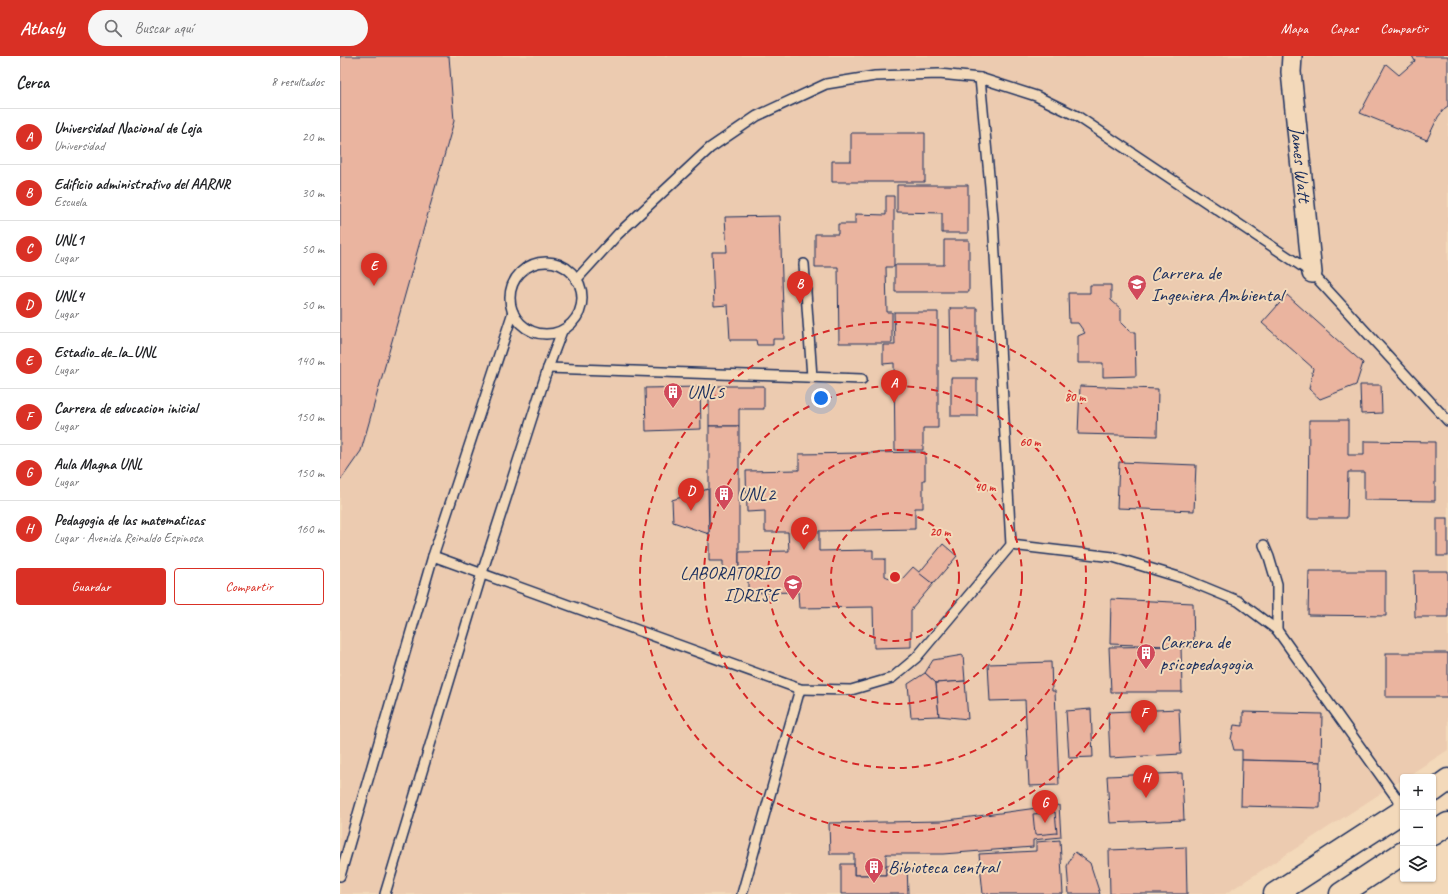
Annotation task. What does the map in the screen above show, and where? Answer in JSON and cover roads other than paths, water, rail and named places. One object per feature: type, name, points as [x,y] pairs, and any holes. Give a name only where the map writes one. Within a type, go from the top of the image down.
[{"type":"main road","points":[[1436,789],[1448,780]]},
{"type":"main road","points":[[1275,894],[1400,813]]},
{"type":"main road","points":[[1436,832],[1448,824]]},
{"type":"main road","points":[[1341,894],[1400,855]]},
{"type":"street","name":"James Watt","points":[[1292,56],[1291,72],[1312,273]]},
{"type":"lane","points":[[576,280],[618,234],[710,148],[757,116],[826,84],[875,76],[939,74],[980,78],[1036,96],[1077,116],[1312,273],[1448,421]]},
{"type":"lane","points":[[433,556],[800,689],[851,690],[892,678],[916,658],[1011,545],[993,219],[980,78]]},
{"type":"lane","points":[[546,262],[558,265],[569,271],[576,280],[581,290],[582,302],[578,314],[572,324],[562,331],[553,334],[543,334],[533,332],[518,321],[513,312],[510,301],[511,289],[516,278],[524,270],[535,264],[546,262]]},
{"type":"lane","points":[[804,264],[812,377]]},
{"type":"lane","points":[[340,876],[433,556],[513,312]]},
{"type":"lane","points":[[385,894],[482,573],[548,368],[562,331]]},
{"type":"lane","points":[[548,368],[862,378]]},
{"type":"lane","points":[[1011,545],[1113,557],[1182,578],[1238,601],[1277,630],[1400,803]]},
{"type":"lane","points":[[1264,545],[1269,557],[1276,584],[1277,630]]},
{"type":"lane","points":[[742,894],[800,689]]},
{"type":"place","name":"Estadio_de_la_UNL","points":[[374,286]]},
{"type":"place","name":"Carrera de Ingeniera Ambiental","points":[[1137,301]]},
{"type":"place","name":"Edificio administrativo del AARNR","points":[[800,304]]},
{"type":"place","name":"Universidad Nacional de Loja","points":[[894,403]]},
{"type":"place","name":"UNL5","points":[[673,409]]},
{"type":"place","name":"UNL4","points":[[691,511]]},
{"type":"place","name":"UNL2","points":[[724,511]]},
{"type":"place","name":"UNL1","points":[[804,550]]},
{"type":"place","name":"LABORATORIO IDRISE","points":[[793,601]]},
{"type":"place","name":"Carrera de psicopedagogia","points":[[1146,670]]},
{"type":"place","name":"Carrera de educacion inicial","points":[[1144,733]]},
{"type":"place","name":"Pedagogia de las matematicas","points":[[1146,798]]},
{"type":"place","name":"Aula Magna UNL","points":[[1045,823]]},
{"type":"place","name":"Bibioteca central","points":[[874,884]]}]
